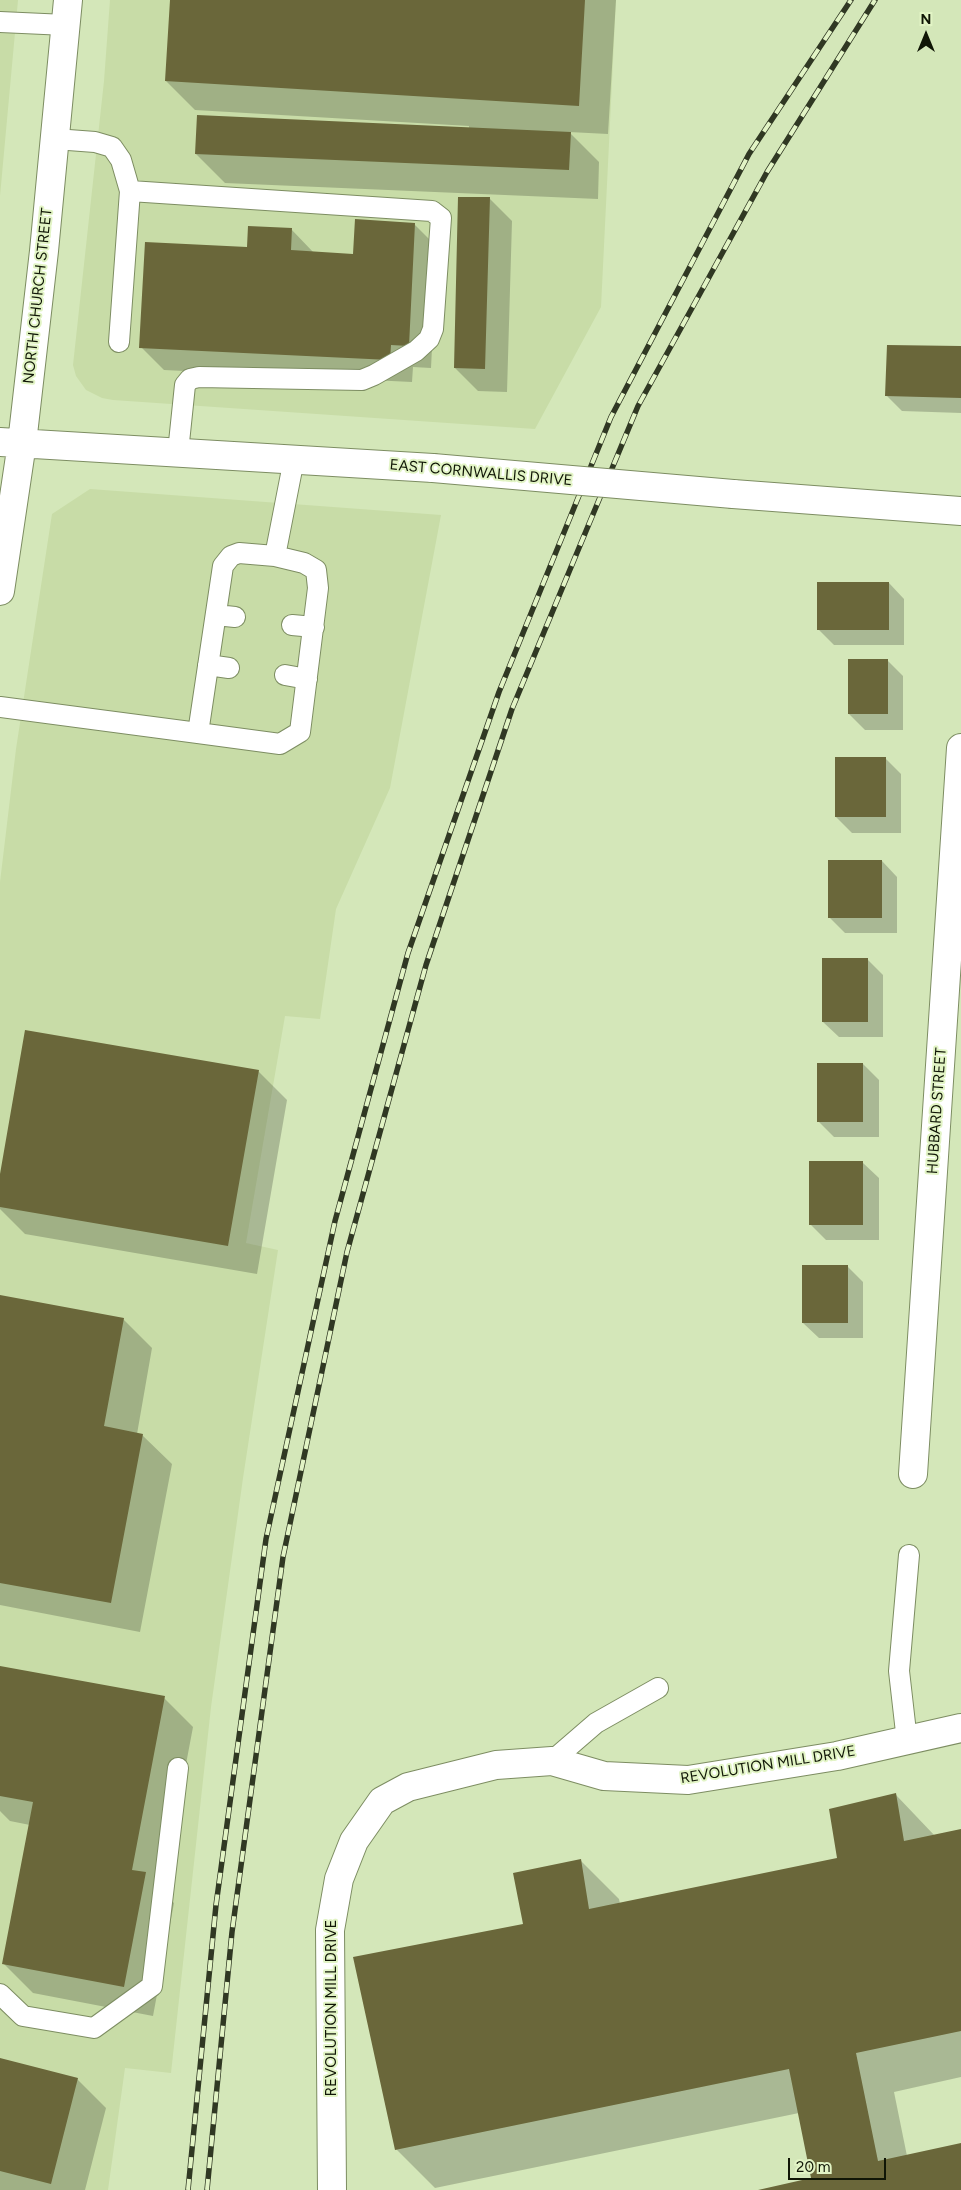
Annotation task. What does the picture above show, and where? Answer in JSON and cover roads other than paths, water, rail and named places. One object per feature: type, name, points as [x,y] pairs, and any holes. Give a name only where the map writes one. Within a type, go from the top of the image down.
[{"type":"street","name":"NORTH CHURCH STREET","points":[[0,591],[11,442],[55,139],[67,12]]},
{"type":"street","name":"EAST CORNWALLIS DRIVE","points":[[11,442],[433,468],[733,494],[961,511]]},
{"type":"street","name":"HUBBARD STREET","points":[[913,1474],[961,748]]},
{"type":"street","name":"REVOLUTION MILL DRIVE","points":[[332,2190],[330,1930],[340,1879],[354,1842],[382,1801],[408,1787],[496,1765],[552,1761],[604,1776],[688,1780],[837,1756],[961,1728]]},
{"type":"lane","points":[[0,22],[67,12]]},
{"type":"lane","points":[[55,139],[95,142],[112,147],[121,160],[130,191],[119,342]]},
{"type":"lane","points":[[130,191],[432,211],[438,214],[440,218],[433,329],[429,339],[374,375],[362,380],[199,377],[190,379],[185,385],[178,452]]},
{"type":"lane","points":[[275,556],[294,459]]},
{"type":"lane","points":[[0,707],[280,744],[300,732],[318,588],[316,570],[304,563],[275,556],[239,553],[231,556],[223,566],[226,616],[208,665],[198,733]]},
{"type":"lane","points":[[292,624],[314,627]]},
{"type":"lane","points":[[208,665],[229,668]]},
{"type":"lane","points":[[285,676],[307,679]]},
{"type":"lane","points":[[907,1741],[899,1671],[910,1555]]},
{"type":"lane","points":[[552,1761],[596,1723],[658,1688]]},
{"type":"lane","points":[[0,1994],[24,2016],[94,2028],[152,1986],[178,1768]]},
{"type":"railway","points":[[188,2190],[216,1905],[266,1539],[335,1221],[408,953],[499,692],[611,417],[749,154],[851,0]]},
{"type":"railway","points":[[207,2190],[232,1932],[283,1557],[347,1252],[426,965],[512,709],[638,406],[767,172],[875,0]]}]
